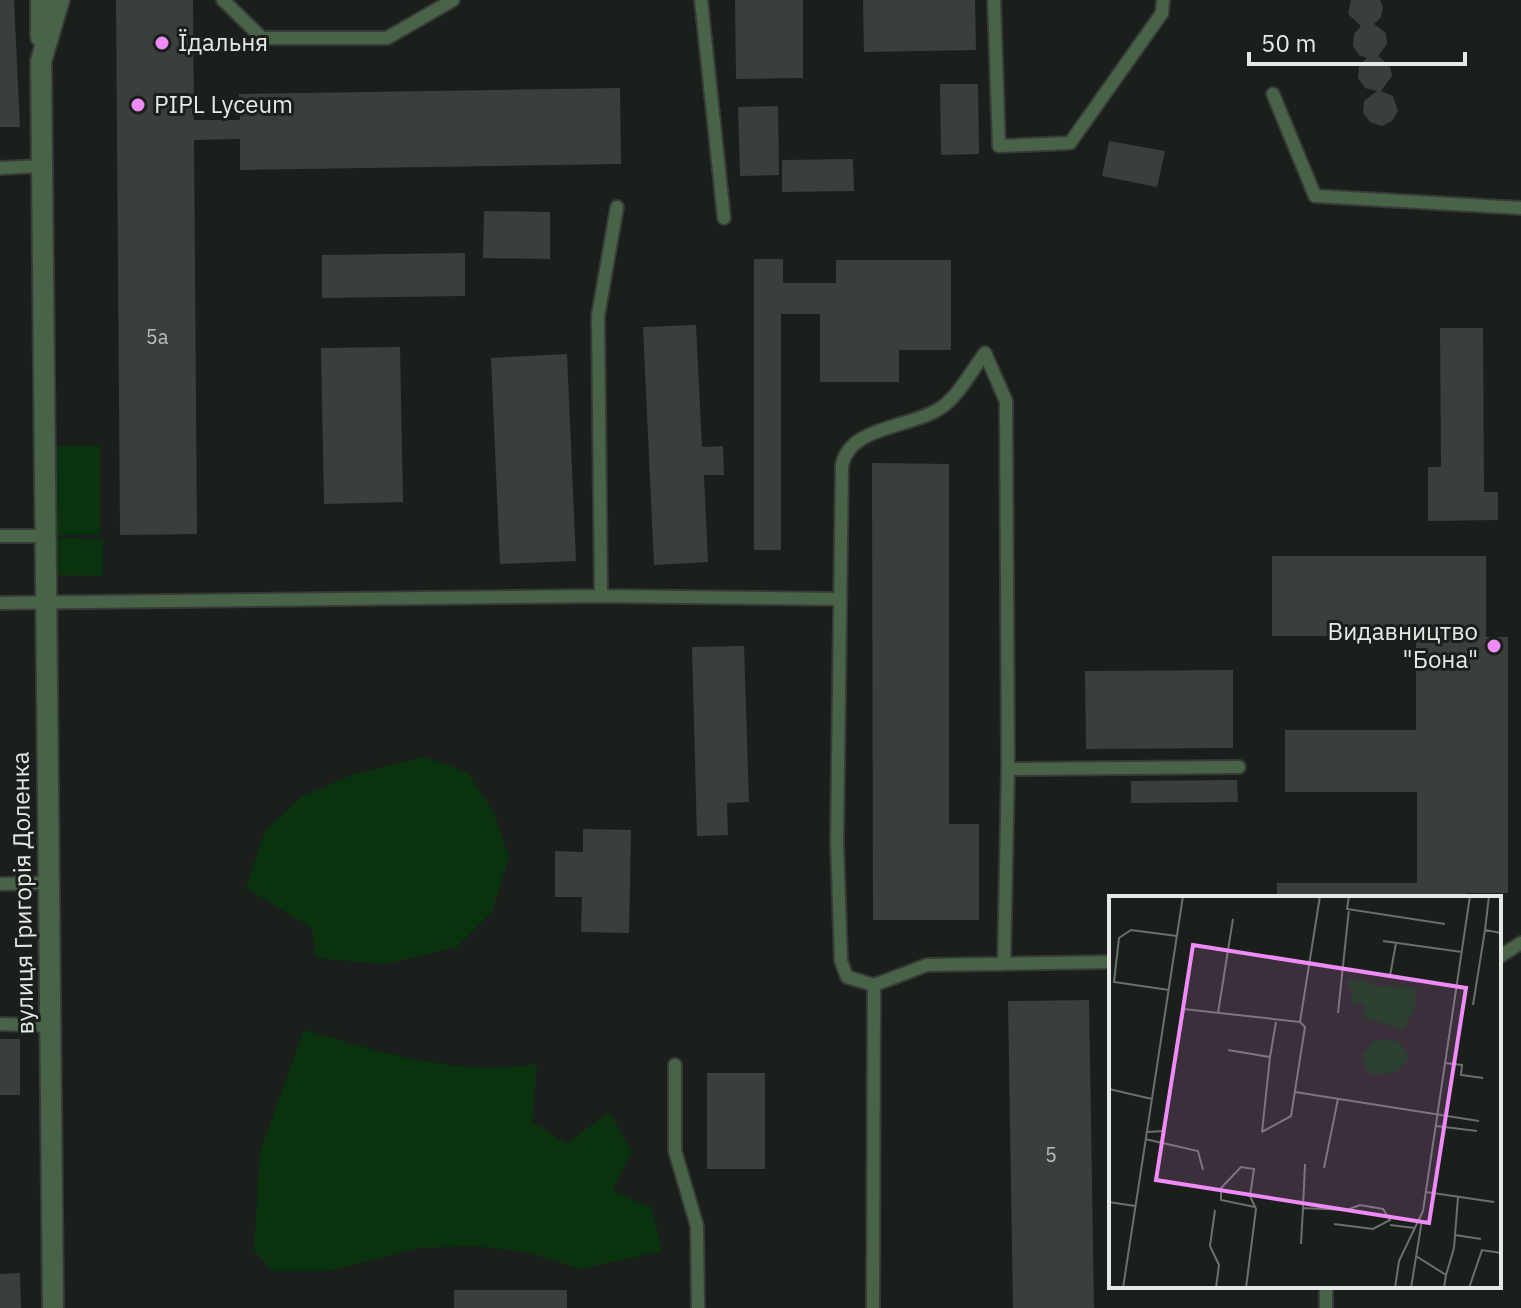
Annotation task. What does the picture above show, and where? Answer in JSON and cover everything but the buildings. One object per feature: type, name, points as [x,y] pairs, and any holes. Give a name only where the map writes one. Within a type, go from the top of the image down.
[{"type":"street","points":[[41,0],[41,61]]},
{"type":"street","name":"вулиця Григорія Доленка","points":[[53,1308],[43,536],[41,61],[59,0]]},
{"type":"lane","points":[[223,0],[262,38],[387,38],[453,0]]},
{"type":"lane","points":[[701,0],[724,218]]},
{"type":"lane","points":[[994,0],[999,146],[1070,143],[1162,13],[1163,0]]},
{"type":"lane","points":[[1273,94],[1315,196],[1521,208]]},
{"type":"lane","points":[[0,168],[42,166]]},
{"type":"lane","points":[[601,596],[598,316],[617,207]]},
{"type":"lane","points":[[1004,964],[1008,769],[1006,401],[985,353],[944,406],[858,441],[844,455],[837,842],[841,961],[847,977],[874,985],[927,965],[1004,964],[1109,962]]},
{"type":"lane","points":[[0,536],[43,536]]},
{"type":"lane","points":[[0,603],[601,596],[840,599]]},
{"type":"lane","points":[[1008,769],[1239,767]]},
{"type":"lane","points":[[0,884],[48,883]]},
{"type":"lane","points":[[1501,956],[1521,943]]},
{"type":"lane","points":[[873,1308],[874,985]]},
{"type":"lane","points":[[0,1024],[50,1026]]},
{"type":"lane","points":[[675,1065],[675,1151],[697,1226],[698,1308]]},
{"type":"green space","points":[[57,446],[100,446],[100,535],[57,535]]},
{"type":"green space","points":[[54,538],[103,539],[103,576],[53,575]]},
{"type":"green space","points":[[424,757],[467,772],[494,813],[509,857],[492,912],[457,947],[385,964],[316,958],[312,928],[246,888],[265,831],[303,796],[352,775]]},
{"type":"green space","points":[[304,1030],[390,1054],[448,1065],[507,1067],[537,1064],[532,1122],[567,1144],[609,1112],[632,1152],[612,1190],[652,1208],[662,1251],[581,1269],[526,1252],[475,1246],[418,1248],[328,1271],[272,1271],[254,1250],[260,1152]]},
{"type":"place","name":"Їдальня","points":[[162,43]]},
{"type":"place","name":"PIPL Lyceum","points":[[138,105]]},
{"type":"place","name":"Видавництво \"Бона\"","points":[[1494,646]]}]
